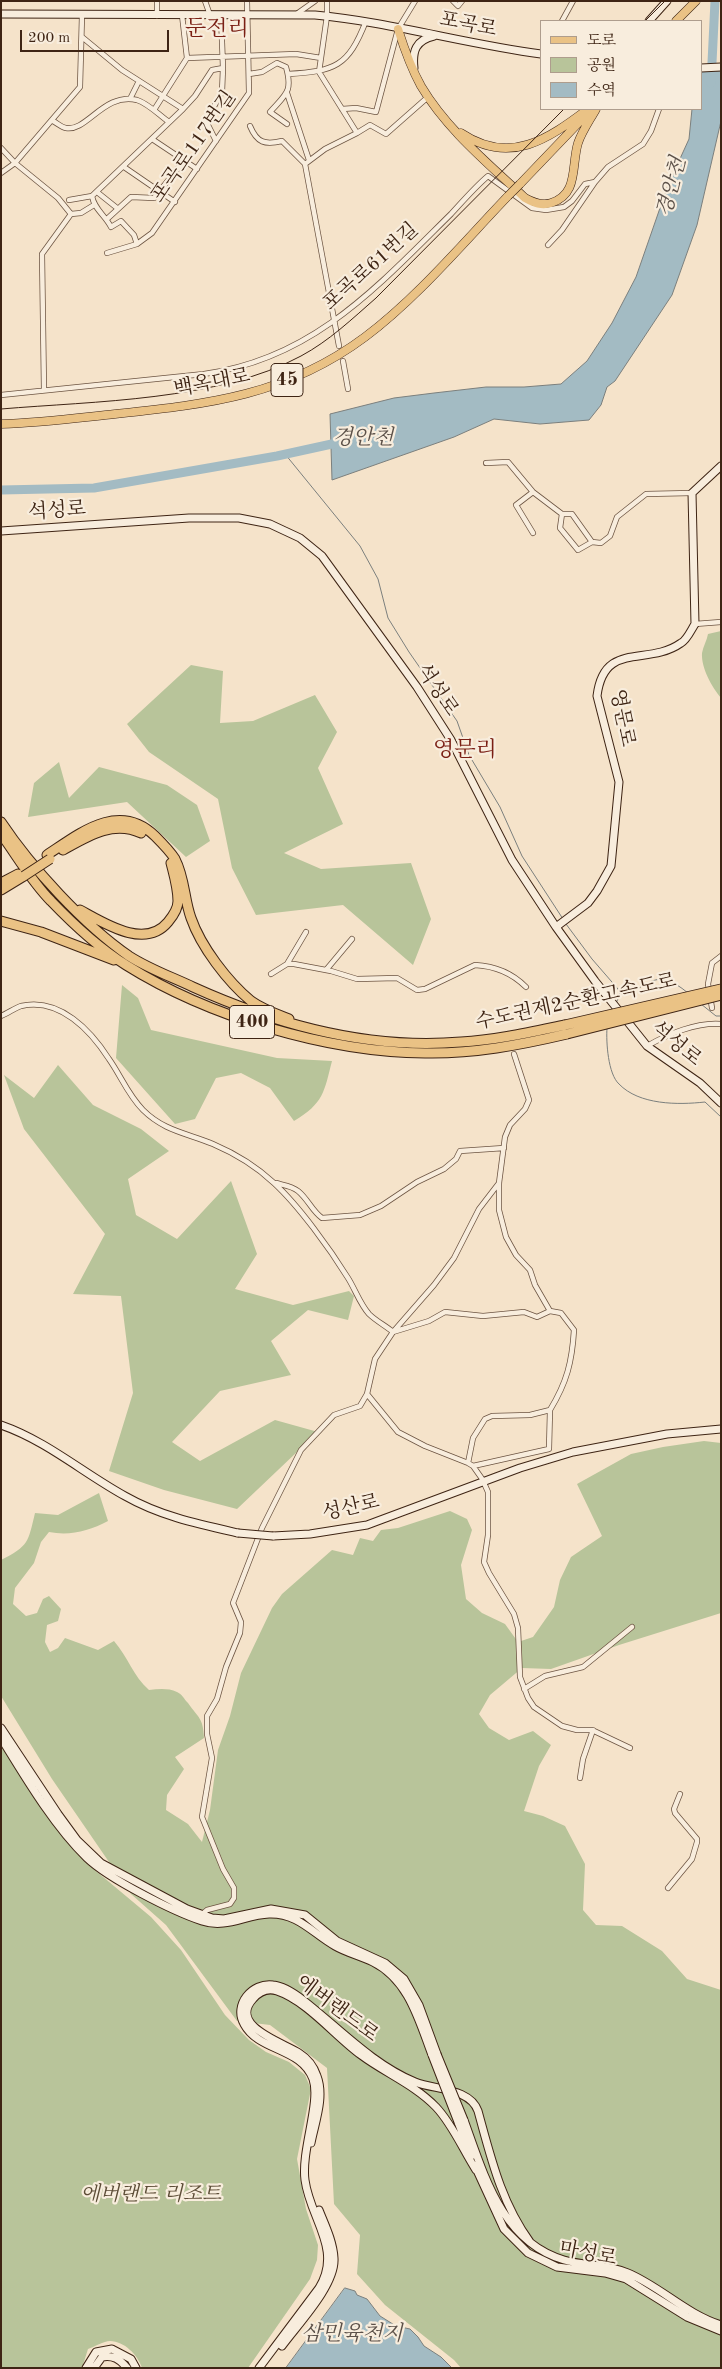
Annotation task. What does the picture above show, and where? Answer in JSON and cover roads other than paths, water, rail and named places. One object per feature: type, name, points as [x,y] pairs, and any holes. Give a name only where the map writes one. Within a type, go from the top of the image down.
[{"type":"highway","points":[[1,890],[96,824],[117,819],[132,822],[149,830],[175,859],[184,885],[191,918],[219,967],[252,1001],[295,1022],[304,1029]]},
{"type":"highway","name":"수도권제2순환고속도로","points":[[1,822],[24,852],[71,904],[108,939],[142,964],[238,1008],[304,1029],[385,1041],[439,1043],[506,1037],[721,989]]},
{"type":"highway","points":[[49,857],[90,835],[115,827],[131,828],[147,836],[170,859],[178,903],[173,916],[162,929],[144,934],[127,932],[109,926],[71,904]]},
{"type":"highway","name":"수도권제2순환고속도로","points":[[1,834],[50,900],[123,962],[156,981],[222,1011],[286,1033],[336,1044],[397,1052],[453,1052],[506,1047],[567,1034],[721,995]]},
{"type":"highway","points":[[1,883],[22,874]]},
{"type":"highway","points":[[1,921],[41,932],[123,962]]},
{"type":"main road","points":[[677,20],[696,1]]},
{"type":"main road","points":[[398,29],[414,74],[449,125],[525,198],[533,203],[548,204],[557,201],[570,190],[578,142],[595,110]]},
{"type":"main road","points":[[449,125],[480,143],[516,148],[546,138],[587,110]]},
{"type":"main road","name":"백옥대로","points":[[1,424],[200,405],[270,388],[310,370],[347,349],[385,320],[591,110]]},
{"type":"street","points":[[157,1],[157,16]]},
{"type":"street","points":[[205,1],[210,15]]},
{"type":"street","name":"포곡로117번길","points":[[137,244],[152,233],[249,93],[247,1]]},
{"type":"street","points":[[297,14],[315,1]]},
{"type":"street","points":[[327,1],[327,16],[319,72],[357,134]]},
{"type":"street","points":[[342,109],[356,108],[376,112],[398,29],[415,1]]},
{"type":"street","points":[[453,1],[458,6],[462,1]]},
{"type":"street","points":[[563,20],[573,1]]},
{"type":"street","points":[[650,20],[667,1]]},
{"type":"street","name":"포곡로","points":[[1,14],[157,16],[297,14],[327,16],[366,21],[493,47],[540,54]]},
{"type":"street","points":[[1,173],[16,163],[80,87],[82,15]]},
{"type":"street","points":[[154,110],[187,58],[182,15]]},
{"type":"street","points":[[216,141],[206,121],[222,92],[221,15]]},
{"type":"street","points":[[288,74],[319,72],[340,62],[356,45],[366,21]]},
{"type":"street","points":[[414,74],[414,51],[418,44],[424,39],[438,36]]},
{"type":"street","points":[[82,37],[122,70],[183,109]]},
{"type":"street","points":[[187,58],[296,54],[321,58]]},
{"type":"street","points":[[249,74],[262,72],[277,63],[286,67],[290,86],[287,93],[270,112],[288,124]]},
{"type":"street","points":[[702,68],[721,67]]},
{"type":"street","points":[[69,200],[92,196],[97,192],[183,109],[195,96],[212,70],[223,68]]},
{"type":"street","points":[[130,99],[139,81]]},
{"type":"street","points":[[287,93],[307,162],[339,346]]},
{"type":"street","points":[[307,162],[333,144],[357,134],[370,125],[386,134],[428,97]]},
{"type":"street","points":[[52,121],[68,129],[76,128],[108,105],[130,99],[138,101],[154,110],[169,122]]},
{"type":"street","name":"포곡로61번길","points":[[1,395],[226,371],[258,362],[282,352],[334,322],[383,281],[488,176],[525,204],[539,210],[554,209],[568,205],[585,184],[595,182],[608,167],[643,144],[651,131],[659,110]]},
{"type":"street","points":[[250,126],[258,140],[268,144],[282,141],[307,162]]},
{"type":"street","points":[[152,140],[197,169]]},
{"type":"street","points":[[1,148],[58,198],[71,214]]},
{"type":"street","points":[[107,219],[131,197],[154,198],[184,161]]},
{"type":"street","points":[[124,167],[174,202]]},
{"type":"street","points":[[548,245],[562,230],[595,182]]},
{"type":"street","points":[[97,192],[117,208]]},
{"type":"street","points":[[92,196],[94,205],[107,219],[111,227],[121,221],[134,235],[137,244],[106,253]]},
{"type":"street","points":[[44,390],[42,254],[71,214],[81,213],[94,205]]},
{"type":"street","points":[[343,361],[348,389]]},
{"type":"street","points":[[486,463],[508,462],[533,492],[562,514],[572,514],[592,542]]},
{"type":"street","points":[[562,514],[560,528],[578,550],[592,542],[601,543],[610,536],[618,517],[646,494],[692,493],[721,466]]},
{"type":"street","points":[[533,492],[516,506],[533,533]]},
{"type":"street","points":[[692,493],[695,624],[721,622]]},
{"type":"street","name":"석성로","points":[[1,531],[189,518],[239,518],[270,524],[300,538],[322,556],[417,687],[451,740],[512,860],[612,1002],[647,1046],[700,1083],[721,1103]]},
{"type":"street","name":"영문로","points":[[558,925],[588,903],[606,877],[611,866],[619,782],[597,696],[599,682],[606,669],[619,660],[663,652],[682,643],[695,624]]},
{"type":"street","points":[[271,974],[287,964],[306,932]]},
{"type":"street","points":[[326,970],[352,939]]},
{"type":"street","points":[[712,1008],[708,984],[712,963],[721,956]]},
{"type":"street","points":[[287,964],[326,970],[357,979],[397,978],[417,990],[425,989],[475,966],[482,966],[514,975],[526,987]]},
{"type":"street","points":[[1,1016],[20,1006],[30,1005],[49,1007],[70,1016],[93,1037],[131,1095],[149,1115],[170,1129],[214,1144],[250,1164],[274,1183],[312,1227],[347,1277],[369,1314],[393,1332]]},
{"type":"street","points":[[647,1046],[661,1037],[708,1023],[721,1024]]},
{"type":"street","points":[[514,1054],[529,1100],[525,1109],[510,1126],[504,1148],[499,1183],[499,1210],[506,1237],[516,1255],[530,1270],[535,1285],[550,1311]]},
{"type":"street","points":[[274,1183],[290,1186],[298,1191],[315,1214],[322,1218],[360,1215],[381,1206],[418,1182],[444,1169],[456,1159],[460,1151],[504,1148]]},
{"type":"street","points":[[201,1915],[207,1910],[230,1904],[234,1898],[234,1888],[223,1869],[202,1818],[212,1758],[207,1734],[208,1716],[217,1699],[226,1668],[240,1633],[241,1622],[233,1603],[262,1528],[301,1450],[334,1415],[360,1406],[367,1394],[375,1359],[393,1332],[434,1286],[454,1258],[479,1209],[499,1183]]},
{"type":"street","points":[[393,1332],[429,1321],[445,1312],[482,1316],[524,1312],[537,1317],[550,1311],[561,1313],[574,1330],[572,1359],[567,1378],[550,1410],[548,1449],[473,1466]]},
{"type":"street","points":[[367,1394],[398,1432],[425,1446],[468,1463],[473,1466],[484,1483],[488,1492],[488,1535],[484,1562],[489,1574],[514,1614],[518,1628],[520,1677],[534,1707],[562,1726],[577,1730],[593,1730],[630,1748]]},
{"type":"street","points":[[468,1463],[473,1438],[485,1419],[492,1416],[530,1415],[550,1410]]},
{"type":"street","name":"성산로","points":[[1,1425],[34,1439],[125,1496],[180,1520],[238,1533],[273,1536],[310,1534],[367,1525],[520,1468],[573,1452],[667,1434],[721,1429]]},
{"type":"street","points":[[524,1689],[545,1676],[583,1667],[632,1627]]},
{"type":"street","points":[[1,1728],[58,1814],[90,1853],[117,1873],[201,1915],[224,1919],[271,1909],[287,1910],[305,1915],[337,1941],[385,1963],[404,1979],[419,2005],[434,2054]]},
{"type":"street","points":[[580,1778],[583,1759],[593,1730]]},
{"type":"street","points":[[1,1738],[53,1817],[80,1850],[97,1866],[131,1887],[190,1917],[205,1922],[226,1924],[269,1914],[288,1916],[302,1922],[334,1946],[373,1962],[398,1982],[414,2008],[461,2121]]},
{"type":"street","points":[[668,1888],[692,1859],[697,1842],[697,1839],[675,1813],[674,1809],[680,1794]]},
{"type":"street","name":"에버랜드로","points":[[260,2368],[319,2288],[325,2275],[328,2249],[310,2201],[305,2176],[305,2150],[314,2097],[314,2084],[310,2072],[300,2061],[259,2039],[244,2024],[241,2014],[243,2001],[260,1986],[275,1985],[294,1994],[362,2050],[407,2078],[424,2085],[465,2096],[472,2101],[478,2111],[500,2190],[516,2221],[530,2242]]},
{"type":"street","name":"에버랜드로","points":[[265,2368],[327,2285],[332,2272],[334,2258],[330,2239],[312,2192],[309,2175],[310,2148],[320,2098],[318,2078],[311,2065],[303,2056],[260,2032],[252,2025],[248,2009],[253,1998],[262,1992],[270,1990],[286,1996],[303,2006],[359,2054],[423,2096],[446,2119],[476,2170]]},
{"type":"street","name":"마성로","points":[[461,2121],[476,2170],[504,2229],[528,2253],[557,2267],[605,2273],[626,2278],[687,2317],[721,2331]]},
{"type":"street","name":"마성로","points":[[461,2121],[505,2217],[513,2228],[530,2242],[546,2253],[563,2260],[616,2269],[628,2273],[646,2282],[687,2310],[721,2325]]},
{"type":"street","points":[[86,2368],[96,2352],[103,2349],[112,2349],[131,2359],[136,2368]]},
{"type":"street","points":[[94,2368],[102,2357],[110,2356],[117,2358],[127,2368]]},
{"type":"water","name":"경안천","points":[[721,71],[721,121],[697,225],[672,295],[615,381],[607,387],[601,405],[589,420],[540,424],[494,419],[454,437],[332,480],[330,414],[394,398],[486,387],[524,387],[561,384],[587,361],[612,323],[636,277],[668,185],[689,139],[692,110],[702,110],[702,72]]},
{"type":"water","name":"삼민육천지","points":[[345,2288],[355,2291],[357,2295],[367,2299],[380,2316],[396,2326],[410,2329],[424,2346],[441,2357],[452,2368],[286,2368]]},
{"type":"waterway","name":"경안천","points":[[711,83],[715,1]]},
{"type":"waterway","name":"경안천","points":[[1,490],[94,488],[277,456],[341,442]]},
{"type":"waterway","points":[[285,454],[360,546],[378,579],[388,618],[457,721],[469,755],[500,807],[522,856],[563,919]]},
{"type":"waterway","points":[[566,924],[592,959],[618,989],[620,995],[616,1003]]},
{"type":"waterway","points":[[620,995],[659,979],[667,980],[688,993]]},
{"type":"waterway","points":[[701,1004],[716,1016],[721,1016]]},
{"type":"waterway","points":[[607,1028],[607,1049],[612,1073],[619,1084],[627,1091],[648,1100],[659,1102],[705,1102],[721,1117]]},
{"type":"tram line","points":[[646,20],[665,1]]},
{"type":"tram line","points":[[1,409],[115,401],[194,390],[232,382],[268,371],[301,356],[331,337],[376,298],[563,110]]},
{"type":"district","name":"둔전리","points":[[217,29]]},
{"type":"district","name":"영문리","points":[[465,750]]},
{"type":"park label","name":"에버랜드 리조트","points":[[151,2195]]}]
